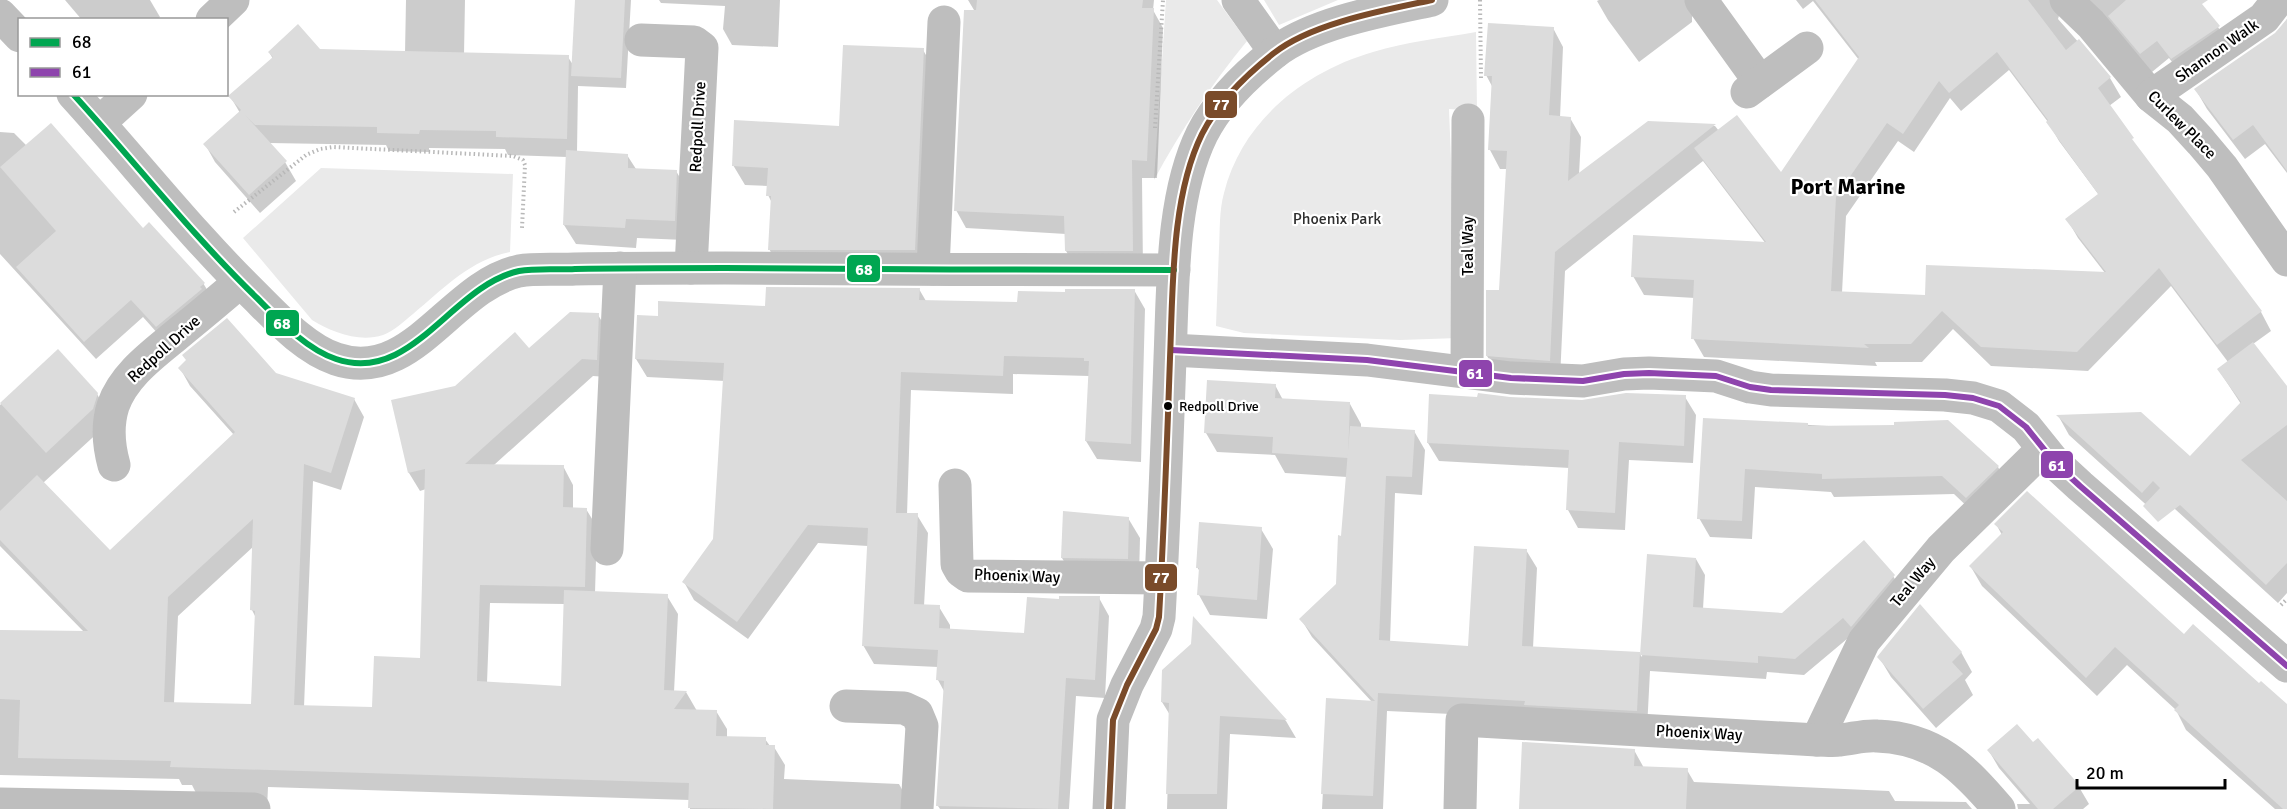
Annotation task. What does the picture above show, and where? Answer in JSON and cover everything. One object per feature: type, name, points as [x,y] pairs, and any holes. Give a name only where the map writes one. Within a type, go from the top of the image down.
[{"type":"street","points":[[214,18],[232,0]]},
{"type":"street","points":[[1238,0],[1275,52]]},
{"type":"street","points":[[1109,809],[1113,720],[1127,685],[1156,629],[1159,617],[1174,270],[1183,193],[1202,135],[1216,109],[1232,91],[1275,52],[1311,32],[1386,10],[1432,0]]},
{"type":"street","points":[[1701,0],[1754,87],[1807,48]]},
{"type":"street","name":"Curlew Place","points":[[2066,0],[2091,24],[2151,96],[2180,120],[2208,151],[2287,260]]},
{"type":"street","name":"Shannon Walk","points":[[2151,96],[2264,18],[2278,0]]},
{"type":"street","points":[[0,15],[18,34]]},
{"type":"street","points":[[933,269],[944,22]]},
{"type":"street","name":"Redpoll Drive","points":[[641,40],[694,42],[702,48],[691,268]]},
{"type":"street","points":[[75,96],[240,282],[279,321],[322,352],[336,359],[369,363],[400,354],[464,300],[496,279],[520,271],[620,268],[1174,270]]},
{"type":"street","points":[[99,123],[129,96]]},
{"type":"street","name":"Teal Way","points":[[1467,372],[1468,120]]},
{"type":"street","points":[[607,549],[620,268]]},
{"type":"street","name":"Redpoll Drive","points":[[114,465],[110,445],[110,417],[114,404],[125,385],[140,366],[240,282]]},
{"type":"street","points":[[1171,350],[1367,360],[1511,378],[1583,381],[1640,374],[1716,376],[1750,387],[1771,390],[1945,395],[1999,406],[2026,427],[2043,449],[2080,486],[2287,666]]},
{"type":"street","name":"Teal Way","points":[[1817,740],[1864,641],[1941,549],[2043,449]]},
{"type":"street","name":"Phoenix Way","points":[[955,485],[957,564],[968,576],[1161,579]]},
{"type":"street","points":[[846,706],[904,708],[917,714],[922,726],[917,809]]},
{"type":"street","name":"Phoenix Way","points":[[1460,809],[1458,807],[1462,720],[1817,740],[1839,740],[1875,735],[1911,741],[1957,764],[1970,775],[1999,809]]},
{"type":"street","points":[[0,804],[254,809]]},
{"type":"path","points":[[1155,131],[1163,0]]},
{"type":"path","points":[[1468,120],[1481,121],[1480,0]]},
{"type":"path","points":[[200,238],[306,155],[320,149],[333,147],[513,156],[523,160],[525,165],[520,271]]},
{"type":"green space","points":[[1166,0],[1217,0],[1247,41],[1197,108],[1154,180]]},
{"type":"green space","points":[[1264,0],[1338,0],[1279,25]]},
{"type":"green space","name":"Phoenix Park","points":[[1476,32],[1477,111],[1449,109],[1458,338],[1400,340],[1244,333],[1216,326],[1222,200],[1233,167],[1245,143],[1261,122],[1300,86],[1348,61],[1373,52],[1424,40]]},
{"type":"green space","points":[[321,168],[513,174],[510,252],[470,269],[399,326],[383,335],[355,337],[328,329],[312,320],[243,238]]},
{"type":"building","points":[[575,0],[625,0],[621,78],[571,76]]},
{"type":"building","points":[[977,0],[1143,0],[1142,8],[1154,8],[1147,161],[1132,160],[1133,251],[1065,251],[1064,216],[954,211],[964,10],[976,10]]},
{"type":"building","points":[[1815,0],[2028,0],[2066,50],[2079,39],[2111,77],[2098,88],[2134,138],[2132,139],[2262,311],[2217,345],[2159,268],[2077,352],[1981,347],[1942,311],[1911,344],[1864,344],[1869,348],[1691,339],[1694,280],[1631,277],[1633,235],[1766,242],[1694,148],[1737,115],[1781,172],[1859,57]],"holes":[[[1997,52],[2048,120],[2046,122],[2098,194],[2065,219],[2106,272],[1926,265],[1925,295],[1831,291],[1836,197],[1887,123],[1903,134],[1939,81],[1949,93]]]},
{"type":"building","points":[[2126,0],[2208,0],[2202,4],[2220,26],[2171,59],[2157,41],[2140,54],[2108,16]]},
{"type":"building","points":[[2287,19],[2287,171],[2253,125],[2233,140],[2194,89],[2275,33]]},
{"type":"building","points":[[1488,23],[1554,27],[1549,115],[1571,117],[1568,181],[1648,121],[1716,124],[1555,252],[1550,361],[1486,356],[1486,290],[1499,290],[1507,151],[1488,150],[1492,76],[1484,76]]},
{"type":"building","points":[[298,24],[320,49],[569,55],[567,139],[496,137],[496,131],[420,130],[419,134],[377,133],[377,127],[255,125],[245,115],[287,161],[249,195],[203,144],[241,110],[228,96],[273,57],[268,52]]},
{"type":"building","points":[[843,45],[924,48],[915,250],[768,250],[771,196],[766,196],[768,168],[732,166],[734,120],[839,126]]},
{"type":"building","points":[[51,123],[143,228],[149,222],[205,283],[200,287],[202,289],[156,327],[131,300],[84,342],[16,267],[56,231],[0,167]]},
{"type":"building","points":[[566,150],[628,154],[628,168],[677,170],[675,221],[626,219],[625,228],[563,225]]},
{"type":"building","points":[[766,287],[920,288],[919,300],[1017,302],[1018,291],[1065,292],[1065,289],[1135,289],[1131,444],[1085,441],[1089,361],[1084,361],[1084,358],[1004,356],[1003,376],[901,372],[896,513],[918,513],[914,604],[940,605],[939,628],[1024,633],[1027,597],[1059,599],[1059,596],[1100,596],[1095,680],[1066,678],[1058,809],[936,806],[944,681],[936,680],[938,650],[862,646],[868,528],[808,525],[737,622],[682,582],[713,539],[724,363],[635,359],[637,315],[658,316],[658,301],[765,306]]},
{"type":"building","points":[[570,312],[599,313],[597,360],[582,359],[465,464],[564,465],[563,507],[587,508],[585,587],[480,585],[477,681],[561,686],[564,590],[668,594],[664,690],[687,691],[674,709],[717,710],[716,736],[766,737],[766,745],[775,745],[773,809],[688,808],[689,783],[170,767],[171,761],[18,758],[20,700],[0,699],[0,630],[88,631],[0,540],[0,511],[37,475],[110,550],[235,432],[178,368],[186,360],[182,355],[227,318],[276,373],[355,398],[331,473],[304,464],[294,705],[372,707],[374,656],[420,658],[425,469],[408,473],[391,400],[455,386],[515,332],[529,348]],"holes":[[[253,519],[250,610],[255,611],[251,704],[164,702],[168,597]]]},
{"type":"building","points":[[2253,342],[2287,386],[2287,425],[2241,460],[2287,501],[2287,563],[2266,585],[2180,505],[2158,522],[2143,506],[2160,488],[2153,481],[2142,493],[2056,415],[2141,412],[2190,456],[2241,402],[2217,369]]},
{"type":"building","points":[[58,349],[98,393],[93,409],[46,453],[0,403]]},
{"type":"building","points":[[1207,380],[1276,384],[1275,398],[1350,402],[1348,458],[1272,453],[1273,437],[1204,433]]},
{"type":"building","points":[[1478,393],[1510,397],[1582,400],[1626,393],[1686,395],[1684,446],[1619,442],[1615,513],[1566,510],[1569,450],[1427,443],[1429,394],[1477,397]]},
{"type":"building","points":[[1703,418],[1808,423],[1808,426],[1894,425],[1894,422],[1948,420],[1999,466],[1966,498],[1942,476],[1822,479],[1822,474],[1745,469],[1742,521],[1697,519]]},
{"type":"building","points":[[1350,426],[1415,430],[1412,477],[1386,476],[1379,640],[1468,646],[1474,546],[1527,549],[1522,646],[1640,652],[1637,711],[1524,705],[1525,701],[1378,693],[1373,796],[1321,794],[1326,698],[1375,701],[1299,619],[1336,584],[1338,535],[1341,536]]},
{"type":"building","points":[[2027,491],[2184,634],[2193,624],[2259,683],[2261,681],[2287,704],[2287,809],[2283,809],[2174,710],[2179,705],[2115,647],[2086,678],[1969,566],[2003,532],[1994,524]]},
{"type":"building","points":[[1063,511],[1129,517],[1128,559],[1061,558]]},
{"type":"building","points":[[1199,522],[1262,527],[1257,600],[1197,595]]},
{"type":"building","points":[[1864,540],[1895,575],[1851,627],[1843,618],[1795,659],[1758,656],[1758,663],[1640,655],[1647,554],[1696,558],[1693,607],[1782,613]]},
{"type":"building","points":[[1920,604],[1962,652],[1952,662],[1963,674],[1923,709],[1877,657]]},
{"type":"building","points":[[1193,616],[1287,720],[1220,716],[1217,794],[1166,794],[1169,703],[1161,702],[1162,670],[1191,644]]},
{"type":"building","points":[[2017,724],[2033,742],[2038,738],[2080,786],[2053,809],[2038,809],[1987,750]]},
{"type":"building","points":[[1522,742],[1635,749],[1634,766],[1688,768],[1686,809],[1519,809]]},
{"type":"transit line","name":"77","points":[[1109,809],[1113,720],[1127,685],[1156,629],[1159,617],[1173,273],[1179,214],[1192,159],[1202,134],[1224,100],[1253,70],[1274,53],[1308,33],[1328,26],[1432,0]]},
{"type":"transit line","name":"68","points":[[75,96],[233,274],[294,333],[314,348],[336,359],[363,363],[387,358],[409,347],[472,295],[495,280],[526,270],[612,268],[1174,270]]},
{"type":"transit line","name":"61","points":[[1171,350],[1367,360],[1511,378],[1583,381],[1624,374],[1649,373],[1716,376],[1750,387],[1771,390],[1945,395],[1973,398],[1999,406],[2026,427],[2055,463],[2080,486],[2287,666]]},
{"type":"place","name":"Redpoll Drive","points":[[1168,406]]},
{"type":"district","name":"Port Marine","points":[[1848,186]]}]
